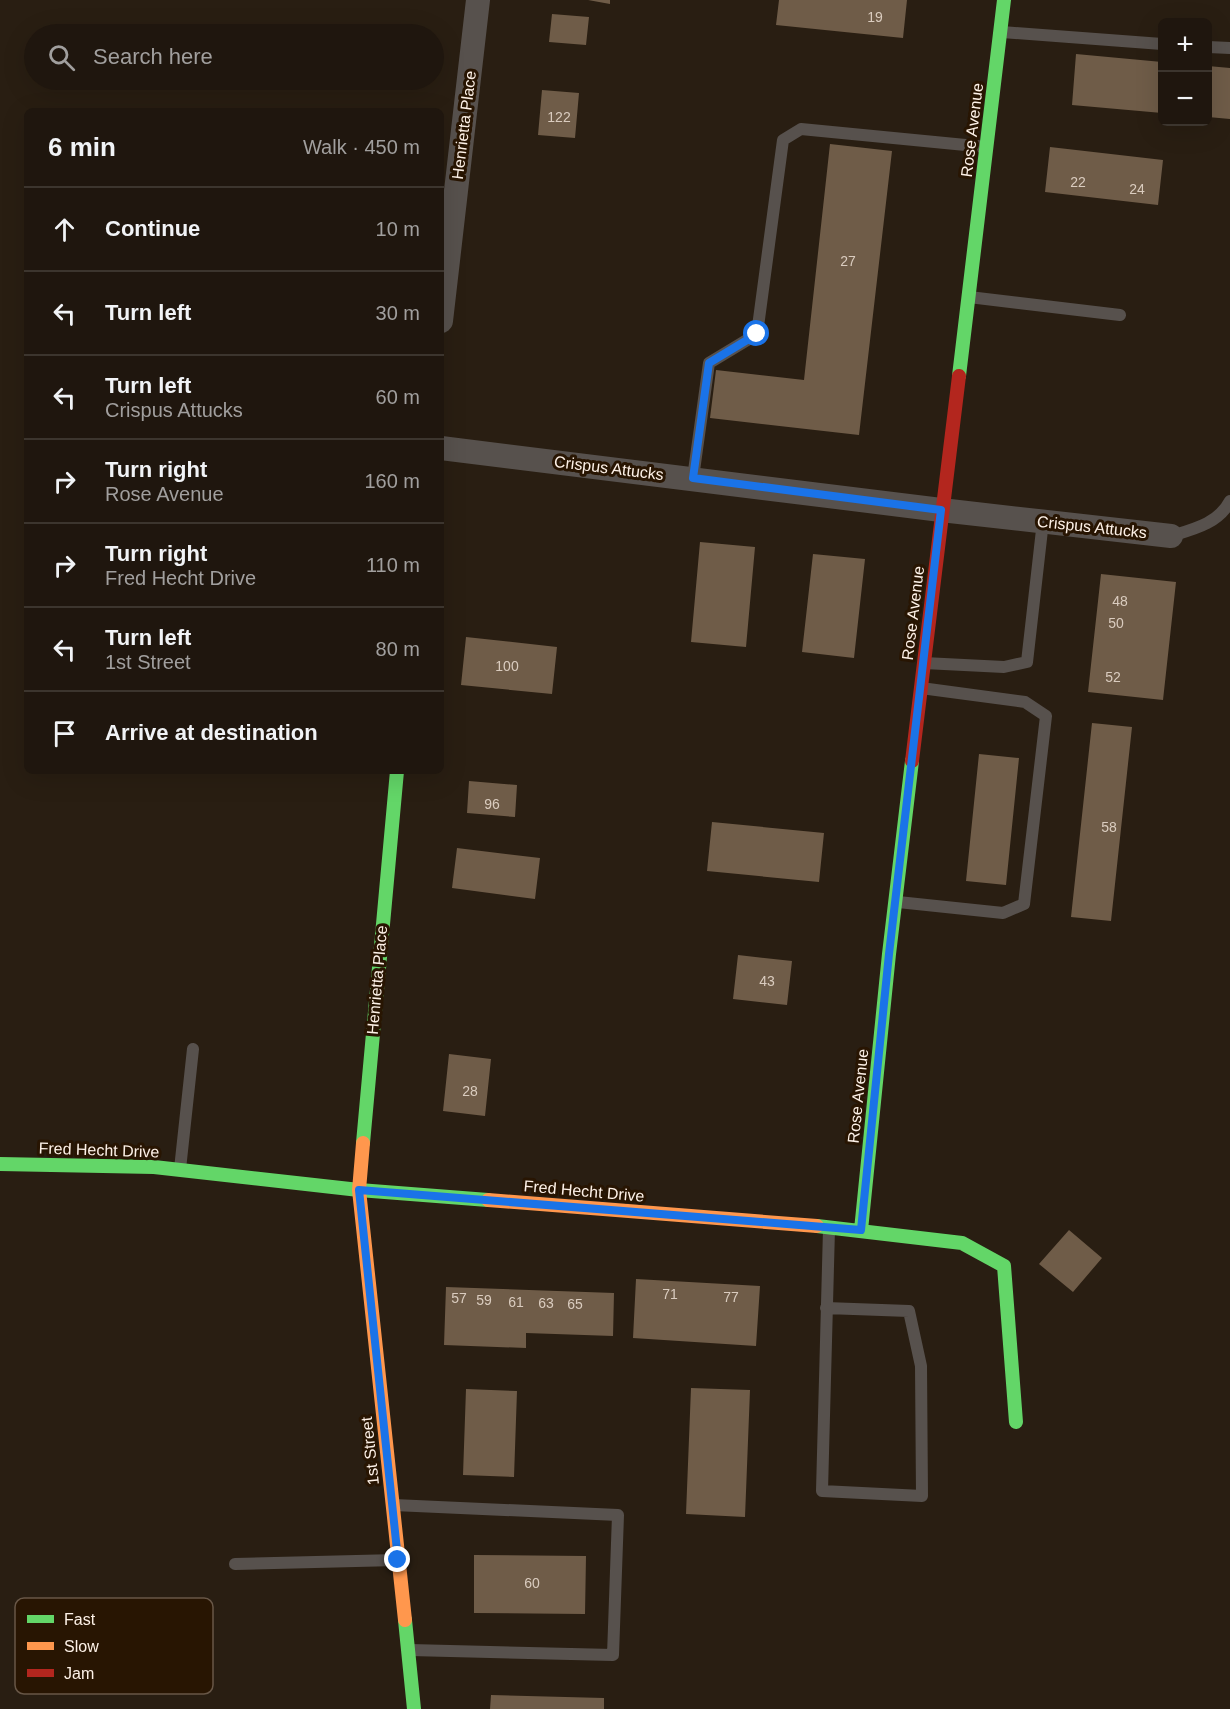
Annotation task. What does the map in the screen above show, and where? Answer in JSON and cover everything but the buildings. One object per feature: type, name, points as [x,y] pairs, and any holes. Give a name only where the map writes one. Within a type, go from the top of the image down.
[{"type":"street","name":"Henrietta Place","points":[[444,295],[478,0]]},
{"type":"street","name":"Rose Avenue","points":[[861,1230],[895,902],[1004,0]]},
{"type":"street","name":"Crispus Attucks","points":[[444,448],[1171,536]]},
{"type":"street","name":"Henrietta Place","points":[[359,1190],[397,774]]},
{"type":"street","name":"Fred Hecht Drive","points":[[0,1164],[180,1170],[359,1190],[829,1227],[962,1243],[1004,1266],[1016,1422]]},
{"type":"street","name":"1st Street","points":[[359,1190],[414,1709]]},
{"type":"lane","points":[[1001,32],[1158,44]]},
{"type":"lane","points":[[1212,47],[1230,48]]},
{"type":"lane","points":[[693,478],[709,363],[757,334],[783,140],[801,129],[986,147]]},
{"type":"lane","points":[[968,297],[1120,315]]},
{"type":"lane","points":[[1171,536],[1200,528],[1225,511],[1230,501]]},
{"type":"lane","points":[[923,663],[1004,667],[1027,662],[1043,521]]},
{"type":"lane","points":[[895,902],[1003,913],[1023,904],[1046,716],[1025,702],[920,688]]},
{"type":"lane","points":[[180,1170],[193,1049]]},
{"type":"lane","points":[[826,1308],[909,1311],[921,1366],[922,1496],[822,1491],[826,1308],[829,1227]]},
{"type":"lane","points":[[393,1505],[618,1515],[613,1655],[408,1650]]},
{"type":"lane","points":[[235,1564],[398,1560]]},
{"type":"traffic: fast","points":[[959,376],[1004,0]]},
{"type":"traffic: fast","points":[[861,1230],[889,954],[912,761]]},
{"type":"traffic: fast","points":[[363,1143],[397,774]]},
{"type":"traffic: fast","points":[[0,1164],[154,1167],[359,1190],[488,1200]]},
{"type":"traffic: fast","points":[[817,1226],[962,1243],[1004,1266],[1016,1422]]},
{"type":"traffic: fast","points":[[405,1620],[414,1709]]},
{"type":"traffic: slow","points":[[363,1143],[359,1190],[405,1620]]},
{"type":"traffic: slow","points":[[488,1200],[817,1226]]},
{"type":"traffic: jam","points":[[912,761],[959,376]]},
{"type":"route","points":[[398,1560],[359,1190],[861,1230],[889,954],[941,510],[693,478],[709,363],[757,334]]}]
